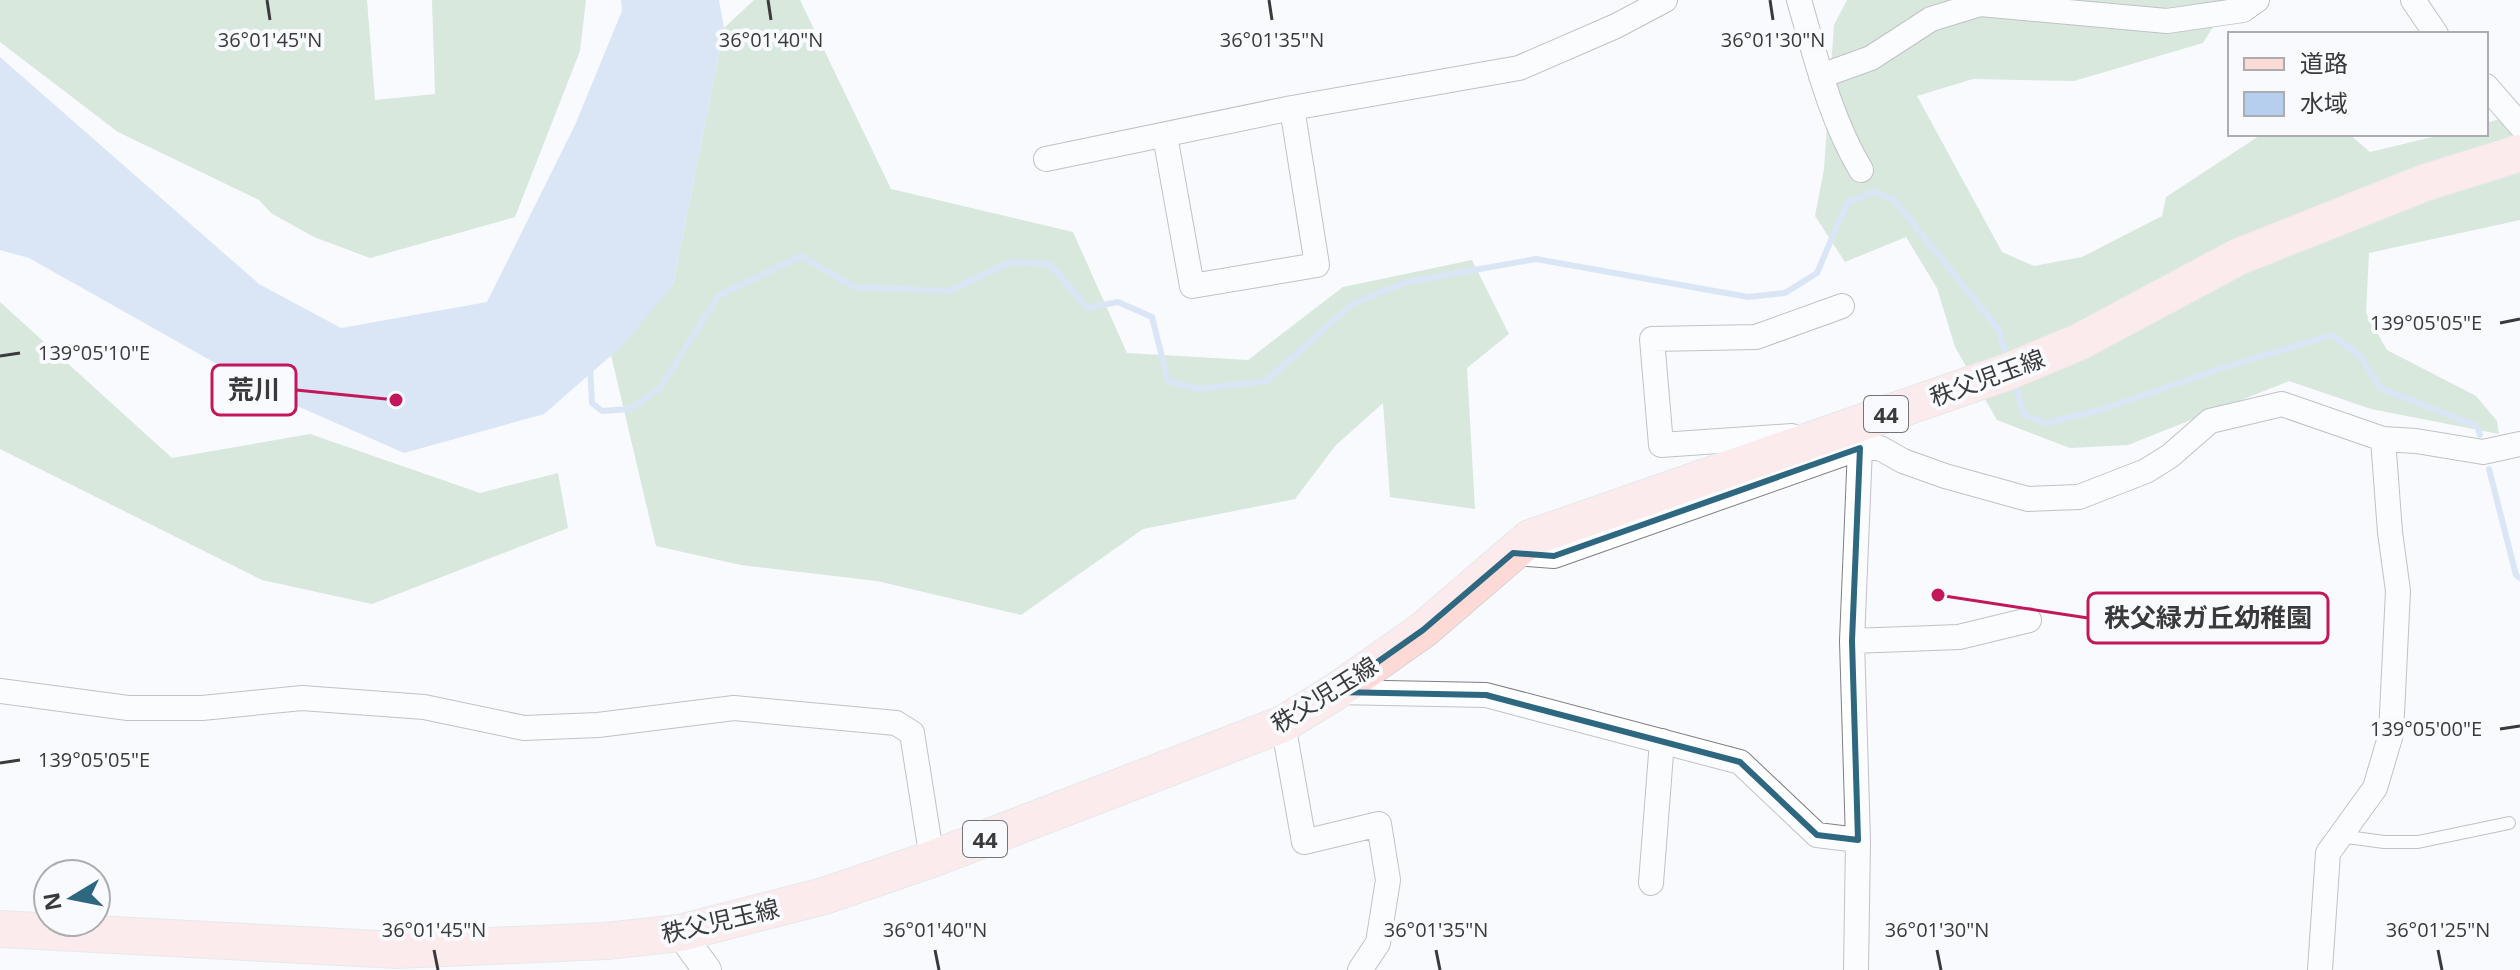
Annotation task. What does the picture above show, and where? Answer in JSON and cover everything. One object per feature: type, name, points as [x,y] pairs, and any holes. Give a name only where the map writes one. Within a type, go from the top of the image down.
[{"type":"main road","name":"秩父児玉線","points":[[0,929],[397,950],[606,941],[680,933],[824,896],[932,859],[1283,724],[1335,692],[1423,630],[1530,538],[2007,372],[2079,342],[2238,257],[2424,183],[2520,153]]},
{"type":"street","points":[[1046,159],[1292,108],[1519,68],[1616,26],[1665,0]]},
{"type":"street","points":[[1799,0],[1821,76],[1846,144],[1861,170]]},
{"type":"street","points":[[1821,76],[1871,58],[1931,19],[1980,4],[2167,21],[2243,10],[2257,0]]},
{"type":"street","points":[[2413,0],[2435,32]]},
{"type":"street","points":[[2488,88],[2520,125]]},
{"type":"street","points":[[1165,136],[1192,286],[1317,265],[1292,108]]},
{"type":"street","points":[[1826,435],[1661,445],[1652,339],[1756,337],[1842,306]]},
{"type":"street","points":[[1513,553],[1554,556],[1860,448],[1880,448],[1903,461],[1945,476],[2028,499],[2079,497],[2146,471],[2170,456],[2210,421],[2282,404],[2383,439],[2483,452],[2520,444]]},
{"type":"street","points":[[2320,970],[2328,853],[2375,788],[2391,734],[2398,591],[2383,439]]},
{"type":"street","points":[[1856,970],[1858,840],[1852,641],[1860,448]]},
{"type":"street","points":[[1852,641],[1959,637],[2029,620]]},
{"type":"street","points":[[0,691],[128,708],[202,708],[318,699],[424,707],[524,728],[598,725],[734,708],[896,723],[912,733],[932,859]]},
{"type":"street","points":[[1335,692],[1486,695],[1740,762],[1817,835],[1858,840]]},
{"type":"street","points":[[1283,724],[1304,842],[1379,824],[1388,880],[1378,943],[1360,970]]},
{"type":"street","points":[[1651,883],[1662,741]]},
{"type":"street","points":[[680,933],[707,970]]},
{"type":"lane","points":[[2340,836],[2384,842],[2418,842],[2509,823]]},
{"type":"highlighted area","points":[[1860,448],[1852,641],[1858,840],[1817,835],[1740,762],[1486,695],[1335,692],[1423,630],[1513,553],[1554,556]]},
{"type":"green space","points":[[0,0],[367,0],[375,100],[435,94],[432,0],[586,0],[580,51],[515,217],[370,258],[314,237],[271,213],[259,200],[118,132],[0,42]]},
{"type":"green space","points":[[754,0],[800,0],[891,189],[1073,232],[1127,353],[1248,360],[1343,287],[1472,260],[1509,334],[1467,368],[1475,509],[1390,497],[1383,403],[1335,446],[1295,499],[1143,529],[1021,615],[877,581],[741,565],[656,546],[611,355],[673,285],[724,28]]},
{"type":"green space","points":[[1847,0],[2230,0],[2203,43],[2074,81],[1973,79],[1917,96],[2002,252],[2034,266],[2082,257],[2162,216],[2166,197],[2259,136],[2351,136],[2370,152],[2437,136],[2488,136],[2488,122],[2520,113],[2520,220],[2369,253],[2366,313],[2387,350],[2476,396],[2497,421],[2499,434],[2371,409],[2289,381],[2128,445],[2070,448],[1997,420],[1955,347],[1937,288],[1906,237],[1845,262],[1815,216],[1824,169],[1834,25]]},
{"type":"green space","points":[[0,302],[172,458],[310,434],[480,493],[558,473],[568,528],[372,604],[262,580],[0,449]]},
{"type":"water","points":[[621,0],[719,0],[724,28],[673,285],[621,347],[544,414],[404,453],[270,394],[29,258],[0,250],[0,57],[259,284],[341,328],[487,302],[575,125],[622,11]]},
{"type":"waterway","points":[[590,365],[592,403],[602,411],[630,409],[660,388],[718,296],[801,256],[854,287],[949,291],[1010,262],[1050,264],[1087,308],[1118,302],[1152,317],[1168,381],[1198,389],[1266,381],[1352,304],[1407,282],[1536,259],[1748,297],[1785,293],[1817,273],[1847,203],[1873,192],[1894,200],[1999,330],[2005,352]]},
{"type":"waterway","points":[[2016,389],[2024,415],[2046,423],[2104,409],[2219,369],[2332,335],[2361,357],[2380,388],[2477,426],[2480,435]]},
{"type":"waterway","points":[[2489,469],[2516,575],[2520,578]]},
{"type":"place","name":"荒川","points":[[396,400]]},
{"type":"place","name":"秩父緑ガ丘幼稚園","points":[[1938,595]]}]
